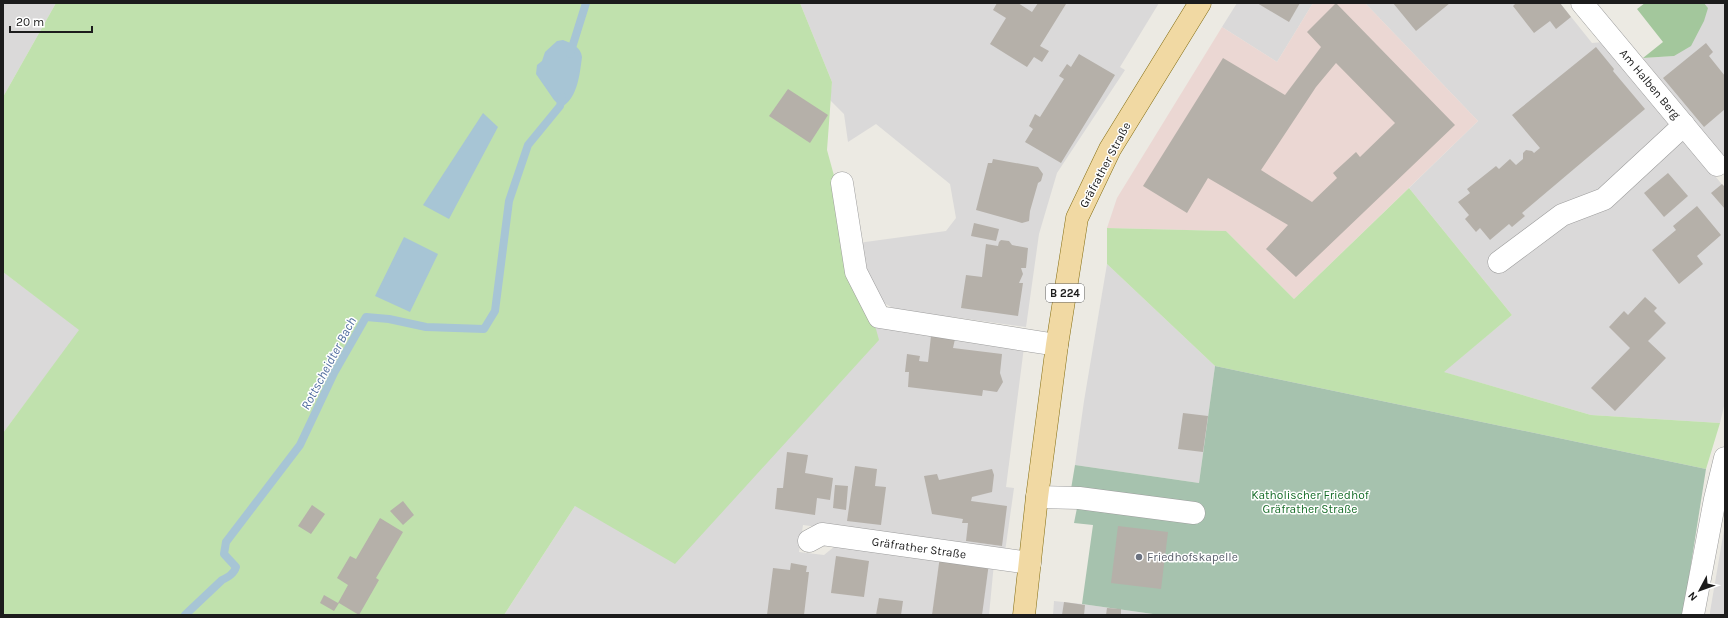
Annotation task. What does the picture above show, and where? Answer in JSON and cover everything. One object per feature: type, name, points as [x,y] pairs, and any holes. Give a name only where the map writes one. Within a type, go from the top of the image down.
[{"type":"main road","name":"Gräfrather Straße","points":[[1024,615],[1037,497],[1057,345],[1077,218],[1110,149],[1200,3]]},
{"type":"street","name":"Am Halben Berg","points":[[1582,3],[1717,165]]},
{"type":"street","points":[[1499,262],[1562,215],[1604,199],[1684,125]]},
{"type":"street","points":[[842,183],[856,272],[879,317],[1057,345]]},
{"type":"street","points":[[1693,615],[1715,499],[1725,458]]},
{"type":"street","points":[[1037,497],[1079,498],[1194,514]]},
{"type":"street","name":"Gräfrather Straße","points":[[808,541],[822,534],[1030,564]]},
{"type":"shaded area","points":[[3,3],[56,3],[3,97]]},
{"type":"shaded area","points":[[800,3],[1159,3],[1120,67],[1125,70],[1057,173],[1039,234],[1026,327],[952,317],[948,320],[900,312],[884,303],[864,268],[858,243],[946,231],[956,218],[950,184],[876,124],[848,142],[844,114],[830,100],[832,82]]},
{"type":"shaded area","points":[[1237,3],[1313,3],[1277,62],[1222,27]]},
{"type":"shaded area","points":[[1313,3],[1365,3],[1478,121],[1294,299],[1226,231],[1107,228],[1117,198],[1222,27],[1277,62]]},
{"type":"shaded area","points":[[1365,3],[1560,3],[1592,43],[1603,42],[1725,188],[1725,402],[1720,423],[1591,415],[1443,372],[1512,315],[1409,188],[1478,121]]},
{"type":"shaded area","points":[[1704,3],[1725,3],[1725,161],[1643,58],[1674,56],[1708,8]]},
{"type":"shaded area","points":[[1107,264],[1215,366],[1199,483],[1075,465]]},
{"type":"shaded area","points":[[3,272],[80,330],[3,433]]},
{"type":"shaded area","points":[[876,327],[1024,347],[1006,487],[1014,488],[1005,552],[803,525],[799,552],[824,555],[840,542],[994,563],[989,615],[504,615],[575,506]]},
{"type":"shaded area","points":[[1725,524],[1725,615],[1710,615],[1710,612]]},
{"type":"shaded area","points":[[1054,601],[1082,604],[1160,615],[1053,615]]},
{"type":"green space","points":[[56,3],[800,3],[832,82],[827,150],[879,340],[675,564],[575,506],[504,615],[3,615],[3,433],[79,330],[3,272],[3,97]]},
{"type":"green space","points":[[1645,3],[1704,3],[1708,8],[1704,21],[1691,46],[1674,56],[1643,58],[1663,42],[1637,9]]},
{"type":"green space","points":[[1409,188],[1512,315],[1444,372],[1591,415],[1720,423],[1706,469],[1215,366],[1107,264],[1107,228],[1226,231],[1294,299]]},
{"type":"green space","name":"Katholischer Friedhof Gräfrather Straße","points":[[1215,366],[1706,469],[1683,615],[1160,615],[1082,604],[1093,525],[1074,523],[1079,498],[1071,489],[1075,465],[1199,483]]},
{"type":"water","points":[[563,40],[578,48],[582,57],[579,77],[575,90],[572,97],[563,106],[554,100],[536,74],[537,65],[542,61],[545,52],[557,41]]},
{"type":"water","points":[[483,113],[498,127],[449,219],[423,205]]},
{"type":"water","points":[[404,237],[438,254],[410,312],[375,296]]},
{"type":"building","points":[[997,3],[1018,3],[1032,12],[1038,3],[1066,4],[1040,46],[1049,51],[1042,62],[1034,57],[1027,67],[990,44],[1006,18],[993,10]]},
{"type":"building","points":[[1257,3],[1300,3],[1289,22]]},
{"type":"building","points":[[1336,3],[1455,125],[1296,277],[1266,249],[1288,225],[1208,178],[1187,213],[1143,186],[1223,58],[1285,95],[1321,47],[1307,32]],"holes":[[[1336,63],[1395,123],[1360,157],[1356,152],[1333,173],[1337,178],[1312,202],[1261,170],[1316,87]]]},
{"type":"building","points":[[1393,3],[1450,3],[1416,31]]},
{"type":"building","points":[[1516,3],[1560,3],[1571,17],[1556,29],[1550,21],[1534,33],[1513,6]]},
{"type":"building","points":[[1706,43],[1713,52],[1709,56],[1725,76],[1725,109],[1704,127],[1663,78]]},
{"type":"building","points":[[1596,47],[1614,69],[1613,71],[1645,109],[1522,213],[1525,216],[1512,227],[1509,224],[1490,240],[1480,228],[1476,232],[1465,219],[1469,215],[1458,202],[1470,193],[1467,189],[1496,166],[1499,169],[1510,159],[1516,165],[1523,159],[1523,153],[1526,150],[1534,153],[1540,148],[1512,115]]},
{"type":"building","points":[[1079,54],[1115,75],[1061,163],[1025,142],[1033,129],[1029,126],[1035,114],[1040,117],[1064,79],[1059,76],[1067,64],[1071,67]]},
{"type":"building","points":[[788,89],[828,115],[810,143],[769,116]]},
{"type":"building","points":[[993,159],[1038,167],[1043,174],[1041,181],[1038,183],[1030,211],[1029,221],[1022,223],[976,210],[988,163],[992,163]]},
{"type":"building","points":[[1668,173],[1688,196],[1664,217],[1644,193]]},
{"type":"building","points":[[1722,184],[1725,187],[1725,209],[1711,193]]},
{"type":"building","points":[[1697,206],[1721,235],[1697,256],[1703,264],[1679,284],[1652,250],[1676,230],[1673,226]]},
{"type":"building","points":[[974,223],[999,229],[996,241],[971,236]]},
{"type":"building","points":[[1001,240],[1009,241],[1012,245],[1028,248],[1026,268],[1021,268],[1023,274],[1019,283],[1023,283],[1018,316],[961,308],[966,275],[982,277],[986,244],[998,246]]},
{"type":"building","points":[[1645,297],[1657,308],[1654,311],[1666,323],[1648,341],[1666,358],[1615,411],[1591,388],[1630,348],[1609,327],[1624,311],[1628,315]]},
{"type":"building","points":[[931,336],[955,339],[953,348],[1002,354],[1000,373],[1003,382],[997,392],[983,390],[982,396],[908,387],[909,372],[905,372],[907,354],[920,356],[919,361],[928,362]]},
{"type":"building","points":[[1183,413],[1208,416],[1203,452],[1178,449]]},
{"type":"building","points":[[787,452],[808,455],[805,473],[833,478],[830,500],[817,498],[815,515],[775,509],[777,488],[783,488]]},
{"type":"building","points":[[855,466],[877,469],[875,486],[886,487],[881,525],[847,521]]},
{"type":"building","points":[[992,469],[994,475],[992,492],[972,497],[971,501],[1007,506],[1002,546],[966,541],[968,523],[962,523],[963,519],[932,514],[924,476],[937,474],[939,480]]},
{"type":"building","points":[[835,485],[848,486],[846,510],[833,508]]},
{"type":"building","points":[[403,501],[414,515],[403,525],[390,511]]},
{"type":"building","points":[[312,505],[325,514],[311,534],[298,526]]},
{"type":"building","points":[[380,518],[403,532],[376,578],[379,580],[359,615],[339,603],[334,611],[320,603],[324,595],[338,603],[348,585],[337,578],[350,556],[356,559]]},
{"type":"building","name":"Friedhofskapelle","points":[[1118,526],[1168,532],[1161,589],[1111,583]]},
{"type":"building","points":[[836,556],[869,561],[864,597],[831,593]]},
{"type":"building","points":[[940,556],[989,563],[982,615],[932,615]]},
{"type":"building","points":[[791,563],[807,566],[806,572],[809,572],[804,615],[767,615],[773,568],[790,570]]},
{"type":"building","points":[[879,598],[903,601],[901,615],[876,615]]},
{"type":"building","points":[[1064,602],[1085,605],[1084,615],[1062,615]]},
{"type":"building","points":[[1107,608],[1121,609],[1121,615],[1106,615]]},
{"type":"waterway","name":"Rottscheidter Bach","points":[[570,54],[586,3]]},
{"type":"waterway","name":"Rottscheidter Bach","points":[[185,615],[222,580],[234,572],[236,567],[224,554],[226,542],[300,445],[334,373],[366,317],[389,319],[426,327],[484,329],[495,311],[509,201],[528,145],[560,106],[562,97]]},
{"type":"place","name":"Friedhofskapelle","points":[[1139,557]]}]
